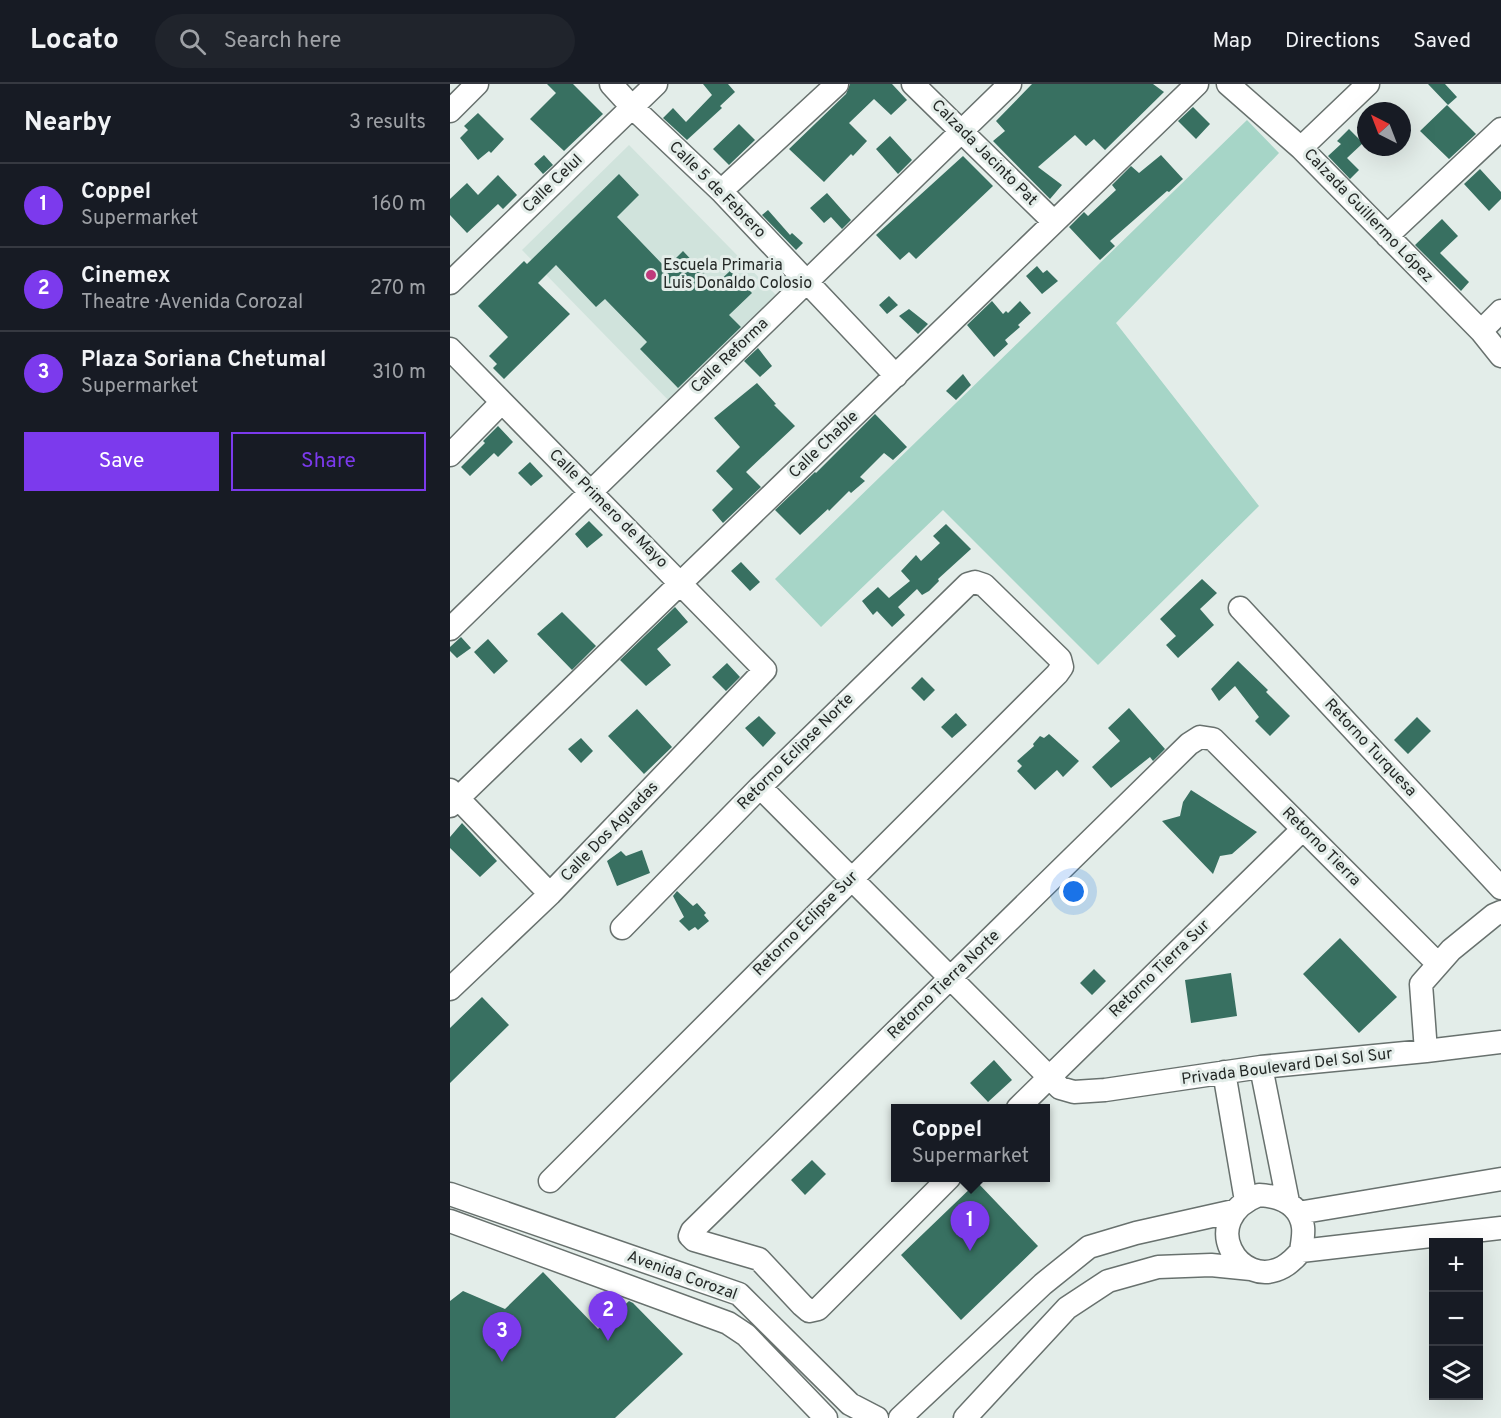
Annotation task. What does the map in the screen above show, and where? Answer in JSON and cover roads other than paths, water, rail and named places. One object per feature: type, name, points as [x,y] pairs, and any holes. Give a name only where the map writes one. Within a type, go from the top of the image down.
[{"type":"street","points":[[450,111],[477,84]]},
{"type":"street","name":"Calle 5 de Febrero","points":[[611,84],[632,107],[721,191],[896,376]]},
{"type":"street","name":"Calle Celul","points":[[450,283],[656,84]]},
{"type":"street","points":[[721,191],[837,84]]},
{"type":"street","name":"Calzada Jacinto Pat","points":[[913,84],[1054,222]]},
{"type":"street","name":"Calle Reforma","points":[[450,629],[1010,84]]},
{"type":"street","name":"Calle Chable","points":[[453,798],[896,376],[1197,84]]},
{"type":"street","name":"Calzada Guillermo López","points":[[1228,84],[1301,148],[1481,331],[1501,356]]},
{"type":"street","points":[[1301,148],[1368,84]]},
{"type":"street","points":[[1387,236],[1501,129]]},
{"type":"street","points":[[1481,331],[1501,311]]},
{"type":"street","name":"Calle Primero de Mayo","points":[[450,349],[765,670]]},
{"type":"street","points":[[450,455],[502,402]]},
{"type":"street","name":"Retorno Eclipse Norte","points":[[622,928],[760,787],[968,584],[975,582],[984,585],[1060,659],[1062,667]]},
{"type":"street","name":"Retorno Turquesa","points":[[1240,608],[1501,888]]},
{"type":"street","name":"Retorno Eclipse Sur","points":[[550,1181],[1062,667]]},
{"type":"street","name":"Calle Dos Aguadas","points":[[450,989],[550,894],[765,670]]},
{"type":"street","name":"Retorno Tierra","points":[[1200,737],[1213,739],[1438,964]]},
{"type":"street","name":"Retorno Tierra Norte","points":[[945,1182],[818,1309],[809,1311],[759,1259],[694,1240],[690,1236],[692,1231],[1189,744],[1200,737]]},
{"type":"street","points":[[760,787],[1050,1077]]},
{"type":"street","points":[[453,798],[550,894]]},
{"type":"street","name":"Retorno Tierra Sur","points":[[1022,1104],[1303,829]]},
{"type":"street","points":[[1426,1052],[1421,984],[1451,950],[1494,915],[1501,912]]},
{"type":"street","name":"Privada Boulevard Del Sol Sur","points":[[1050,1077],[1060,1088],[1074,1092],[1105,1090],[1261,1067],[1426,1052],[1501,1042]]},
{"type":"street","points":[[1261,1067],[1293,1208],[1303,1227],[1301,1251]]},
{"type":"street","points":[[1224,1072],[1240,1206],[1228,1224],[1227,1238],[1231,1251],[1239,1262],[1251,1269]]},
{"type":"street","points":[[900,1418],[1043,1284],[1089,1247],[1240,1206],[1259,1195],[1275,1196],[1293,1208],[1501,1179]]},
{"type":"street","name":"Avenida Corozal","points":[[450,1194],[739,1294],[850,1404],[877,1418]]},
{"type":"street","name":"Avenida Corozal","points":[[450,1221],[728,1323],[746,1335],[826,1418]]},
{"type":"street","points":[[965,1418],[1067,1308],[1108,1281],[1158,1268],[1211,1265],[1267,1272],[1283,1267],[1301,1251],[1501,1228]]},
{"type":"place","name":"Escuela Primaria Luis Donaldo Colosio","points":[[651,275]]},
{"type":"place","name":"Coppel","points":[[970,1251]]},
{"type":"place","name":"Cinemex","points":[[608,1341]]},
{"type":"place","name":"Plaza Soriana Chetumal","points":[[502,1362]]}]
